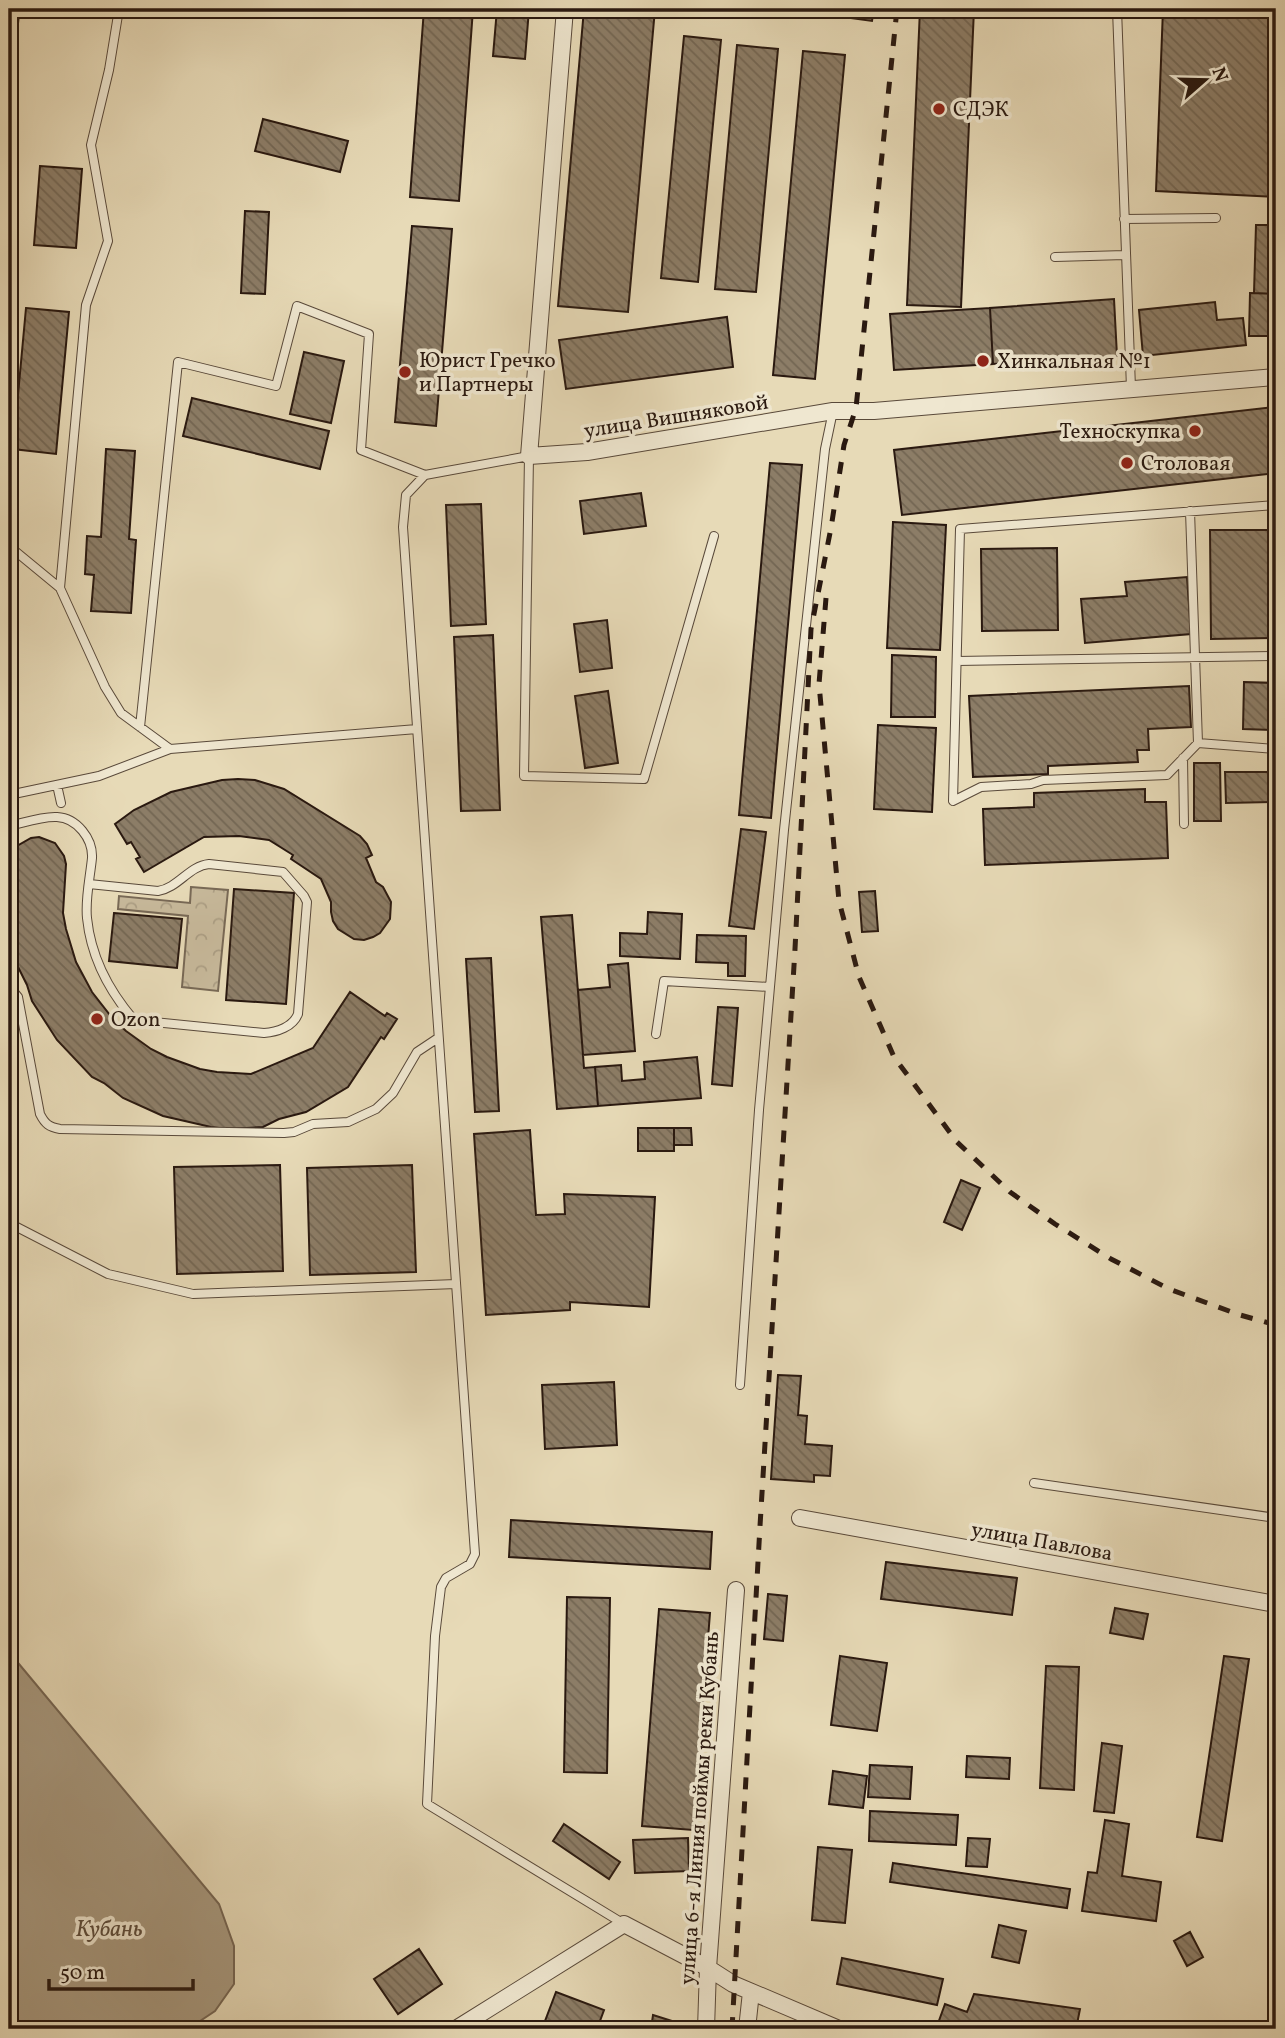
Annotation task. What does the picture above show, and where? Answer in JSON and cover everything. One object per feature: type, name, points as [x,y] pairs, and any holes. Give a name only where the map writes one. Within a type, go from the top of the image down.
[{"type":"street","points":[[529,456],[565,9]]},
{"type":"street","name":"улица Вишняковой","points":[[529,456],[587,452],[833,411],[874,411],[1276,377]]},
{"type":"street","name":"улица Павлова","points":[[800,1518],[1276,1604]]},
{"type":"street","name":"улица 6-я Линия поймы реки Кубань","points":[[706,2029],[708,1968],[736,1590]]},
{"type":"street","points":[[456,2029],[624,1924],[733,1984],[839,2029]]},
{"type":"street","points":[[747,2029],[751,1992]]},
{"type":"lane","points":[[9,58],[16,9]]},
{"type":"lane","points":[[60,588],[86,305],[108,241],[91,145],[109,70],[119,9]]},
{"type":"lane","points":[[1117,9],[1131,388]]},
{"type":"lane","points":[[1124,219],[1216,218]]},
{"type":"lane","points":[[1055,257],[1125,255]]},
{"type":"lane","points":[[140,727],[178,362],[276,386],[297,306],[369,334],[361,450],[425,475],[529,456],[524,776],[644,779],[714,536]]},
{"type":"lane","points":[[740,1385],[759,1110],[784,830],[825,449],[833,411]]},
{"type":"lane","points":[[425,475],[406,495],[403,527],[475,1554],[470,1564],[446,1578],[441,1587],[435,1636],[427,1804],[624,1924]]},
{"type":"lane","points":[[1190,511],[1198,743],[1167,775],[1043,780],[1031,784],[981,787],[953,801],[960,529],[1190,511],[1276,505]]},
{"type":"lane","points":[[9,546],[60,588],[105,687],[121,713],[170,749]]},
{"type":"lane","points":[[957,661],[1276,656]]},
{"type":"lane","points":[[9,795],[99,776],[170,749],[417,729]]},
{"type":"lane","points":[[1198,743],[1276,749]]},
{"type":"lane","points":[[1183,758],[1184,824]]},
{"type":"lane","points":[[57,785],[61,803]]},
{"type":"lane","points":[[9,826],[55,816],[72,822],[86,835],[92,855],[89,884],[86,915],[94,953],[110,989],[134,1020],[264,1033],[275,1031],[295,1021],[307,902],[284,872],[202,864],[167,890],[89,884]]},
{"type":"lane","points":[[656,1034],[664,981],[770,987]]},
{"type":"lane","points":[[9,986],[18,997],[40,1114],[44,1123],[60,1129],[284,1133],[313,1124],[348,1122],[367,1114],[386,1101],[417,1052],[438,1038]]},
{"type":"lane","points":[[9,1223],[108,1274],[193,1293],[456,1284]]},
{"type":"lane","points":[[1034,1483],[1276,1518]]},
{"type":"green space","points":[[191,887],[228,890],[218,991],[182,987],[188,916],[118,909],[119,896],[190,903]]},
{"type":"water","name":"Кубань","points":[[9,1652],[219,1904],[234,1946],[234,1984],[215,2011],[188,2029],[9,2029]]},
{"type":"building","points":[[424,9],[473,9],[459,201],[410,197]]},
{"type":"building","points":[[497,9],[529,9],[525,59],[493,56]]},
{"type":"building","points":[[584,9],[655,9],[628,312],[558,306]]},
{"type":"building","points":[[851,9],[874,9],[872,21],[850,18]]},
{"type":"building","points":[[920,9],[974,9],[961,307],[907,305]]},
{"type":"building","points":[[1163,9],[1276,9],[1276,197],[1156,191]]},
{"type":"building","points":[[684,36],[721,40],[698,282],[661,278]]},
{"type":"building","points":[[737,45],[778,49],[756,292],[715,289]]},
{"type":"building","points":[[803,51],[845,55],[815,379],[773,375]]},
{"type":"building","points":[[263,119],[348,141],[340,172],[255,151]]},
{"type":"building","points":[[40,166],[82,169],[76,248],[34,245]]},
{"type":"building","points":[[245,211],[269,212],[265,294],[241,293]]},
{"type":"building","points":[[1256,225],[1276,225],[1276,294],[1254,293]]},
{"type":"building","points":[[412,226],[452,229],[436,426],[395,422]]},
{"type":"building","points":[[1250,293],[1276,294],[1276,336],[1249,336]]},
{"type":"building","points":[[1114,299],[1117,356],[993,364],[990,308]]},
{"type":"building","points":[[1215,302],[1217,320],[1243,318],[1246,345],[1143,356],[1139,310]]},
{"type":"building","points":[[26,308],[69,312],[56,454],[13,449]]},
{"type":"building","points":[[990,308],[993,364],[894,370],[890,314]]},
{"type":"building","points":[[727,317],[733,367],[566,389],[559,340]]},
{"type":"building","points":[[304,352],[344,361],[331,423],[290,414]]},
{"type":"building","name":"Юрист Гречко и Партнеры","points":[[400,368],[411,368],[410,376],[399,375]]},
{"type":"building","points":[[192,398],[329,431],[320,469],[183,436]]},
{"type":"building","points":[[1275,407],[1276,473],[902,515],[894,450]]},
{"type":"building","points":[[106,449],[135,451],[129,539],[136,540],[131,613],[91,611],[94,575],[85,574],[87,536],[101,537]]},
{"type":"building","points":[[770,463],[802,465],[771,818],[739,815]]},
{"type":"building","points":[[641,493],[646,526],[584,534],[580,501]]},
{"type":"building","points":[[481,504],[486,624],[451,626],[446,505]]},
{"type":"building","points":[[893,522],[946,525],[940,650],[887,648]]},
{"type":"building","points":[[1210,530],[1276,530],[1276,638],[1211,639]]},
{"type":"building","points":[[1057,548],[1058,630],[982,631],[981,549]]},
{"type":"building","points":[[1187,577],[1191,634],[1085,643],[1081,599],[1127,596],[1125,582]]},
{"type":"building","points":[[607,620],[612,668],[580,672],[574,624]]},
{"type":"building","points":[[493,635],[500,810],[461,811],[454,637]]},
{"type":"building","points":[[892,655],[936,657],[935,717],[891,717]]},
{"type":"building","points":[[1244,682],[1276,683],[1276,730],[1243,729]]},
{"type":"building","points":[[1189,686],[1191,727],[1148,729],[1149,750],[1137,750],[1138,762],[1048,766],[1048,774],[973,777],[969,696]]},
{"type":"building","points":[[608,691],[618,763],[585,768],[575,696]]},
{"type":"building","points":[[878,725],[936,728],[932,812],[874,809]]},
{"type":"building","points":[[1194,763],[1220,763],[1221,821],[1194,821]]},
{"type":"building","points":[[1225,772],[1275,772],[1276,802],[1226,803]]},
{"type":"building","points":[[238,779],[255,780],[284,789],[360,836],[372,855],[366,858],[376,882],[383,887],[391,902],[390,919],[380,933],[364,940],[354,939],[338,929],[333,921],[331,902],[321,879],[291,859],[293,855],[269,840],[239,836],[204,837],[144,872],[136,859],[140,857],[131,842],[127,844],[115,824],[134,810],[171,792]]},
{"type":"building","points":[[1145,789],[1145,802],[1166,802],[1168,858],[985,865],[983,809],[1034,807],[1034,793]]},
{"type":"building","points":[[741,829],[766,832],[754,929],[729,926]]},
{"type":"building","points":[[39,837],[55,843],[64,856],[66,864],[63,913],[76,962],[92,992],[113,1019],[151,1049],[200,1069],[251,1074],[313,1048],[350,992],[385,1016],[387,1013],[397,1019],[384,1039],[381,1037],[348,1087],[306,1112],[279,1119],[263,1127],[211,1127],[163,1116],[123,1098],[92,1077],[57,1040],[32,1001],[16,963],[9,928],[9,862],[17,846],[31,838]]},
{"type":"building","points":[[234,889],[294,893],[286,1004],[226,1000]]},
{"type":"building","points":[[875,891],[878,931],[862,932],[859,892]]},
{"type":"building","points":[[648,912],[682,914],[680,959],[620,956],[620,933],[647,934]]},
{"type":"building","points":[[114,913],[182,919],[177,968],[109,961]]},
{"type":"building","points":[[572,915],[584,1068],[595,1067],[598,1106],[557,1109],[541,917]]},
{"type":"building","points":[[697,935],[746,936],[745,976],[728,976],[728,963],[696,962]]},
{"type":"building","points":[[491,958],[499,1111],[475,1112],[466,959]]},
{"type":"building","points":[[628,963],[635,1051],[583,1055],[578,990],[610,987],[608,965]]},
{"type":"building","points":[[718,1007],[738,1008],[732,1086],[712,1084]]},
{"type":"building","points":[[697,1057],[701,1098],[598,1106],[595,1067],[621,1065],[622,1081],[645,1079],[644,1062]]},
{"type":"building","points":[[638,1128],[674,1128],[674,1151],[638,1151]]},
{"type":"building","points":[[674,1128],[691,1128],[692,1145],[674,1145]]},
{"type":"building","points":[[530,1130],[536,1215],[565,1214],[564,1194],[655,1197],[649,1307],[570,1302],[570,1310],[486,1315],[474,1134]]},
{"type":"building","points":[[280,1165],[283,1271],[177,1274],[174,1167]]},
{"type":"building","points":[[412,1165],[416,1272],[310,1275],[307,1168]]},
{"type":"building","points":[[961,1180],[980,1188],[962,1230],[944,1222]]},
{"type":"building","points":[[778,1375],[801,1376],[798,1415],[807,1416],[805,1444],[832,1446],[830,1476],[814,1475],[814,1482],[771,1479]]},
{"type":"building","points":[[614,1382],[617,1445],[545,1449],[542,1385]]},
{"type":"building","points":[[511,1520],[712,1532],[710,1569],[509,1557]]},
{"type":"building","points":[[886,1562],[1017,1578],[1012,1615],[881,1599]]},
{"type":"building","points":[[768,1594],[787,1596],[783,1641],[764,1639]]},
{"type":"building","points":[[567,1597],[610,1598],[607,1773],[564,1772]]},
{"type":"building","points":[[1115,1608],[1148,1614],[1143,1639],[1110,1633]]},
{"type":"building","points":[[659,1609],[710,1613],[693,1830],[642,1826]]},
{"type":"building","points":[[840,1656],[887,1663],[877,1731],[831,1725]]},
{"type":"building","points":[[1224,1656],[1249,1659],[1222,1841],[1197,1837]]},
{"type":"building","points":[[1046,1666],[1079,1667],[1074,1790],[1040,1788]]},
{"type":"building","points":[[1102,1743],[1122,1746],[1114,1813],[1094,1811]]},
{"type":"building","points":[[967,1756],[1010,1758],[1009,1779],[966,1777]]},
{"type":"building","points":[[870,1765],[912,1767],[910,1799],[868,1797]]},
{"type":"building","points":[[833,1771],[867,1776],[863,1808],[829,1804]]},
{"type":"building","points":[[870,1811],[958,1815],[956,1845],[869,1841]]},
{"type":"building","points":[[1105,1820],[1129,1824],[1122,1876],[1161,1882],[1156,1921],[1082,1911],[1088,1872],[1097,1873]]},
{"type":"building","points":[[564,1824],[620,1862],[609,1879],[553,1841]]},
{"type":"building","points":[[688,1838],[689,1871],[635,1873],[633,1840]]},
{"type":"building","points":[[968,1838],[990,1839],[987,1867],[966,1866]]},
{"type":"building","points":[[818,1847],[852,1850],[845,1923],[812,1920]]},
{"type":"building","points":[[893,1863],[1070,1889],[1067,1908],[890,1882]]},
{"type":"building","points":[[999,1925],[1026,1931],[1019,1963],[992,1957]]},
{"type":"building","points":[[1190,1932],[1203,1957],[1187,1966],[1174,1941]]},
{"type":"building","points":[[419,1949],[442,1984],[398,2014],[374,1979]]},
{"type":"building","points":[[842,1958],[943,1979],[937,2005],[837,1984]]},
{"type":"building","points":[[556,1992],[604,2010],[597,2029],[542,2029]]},
{"type":"building","points":[[974,1994],[1080,2009],[1076,2029],[936,2029],[945,2004],[967,2012]]},
{"type":"building","points":[[653,2015],[691,2027],[691,2029],[651,2029]]},
{"type":"building","points":[[1185,2023],[1210,2027],[1210,2029],[1184,2029]]},
{"type":"railway","points":[[732,2029],[811,629],[844,445],[856,408],[897,9]]},
{"type":"railway","points":[[826,598],[819,684],[839,901],[859,977],[894,1057],[957,1142],[1010,1192],[1055,1224],[1111,1259],[1169,1289],[1276,1325]]},
{"type":"place","name":"СДЭК","points":[[939,109]]},
{"type":"place","name":"Хинкальная №1","points":[[983,361]]},
{"type":"place","name":"Юрист Гречко и Партнеры","points":[[405,372]]},
{"type":"place","name":"Техноскупка","points":[[1195,431]]},
{"type":"place","name":"Столовая","points":[[1127,463]]},
{"type":"place","name":"Ozon","points":[[97,1019]]}]
